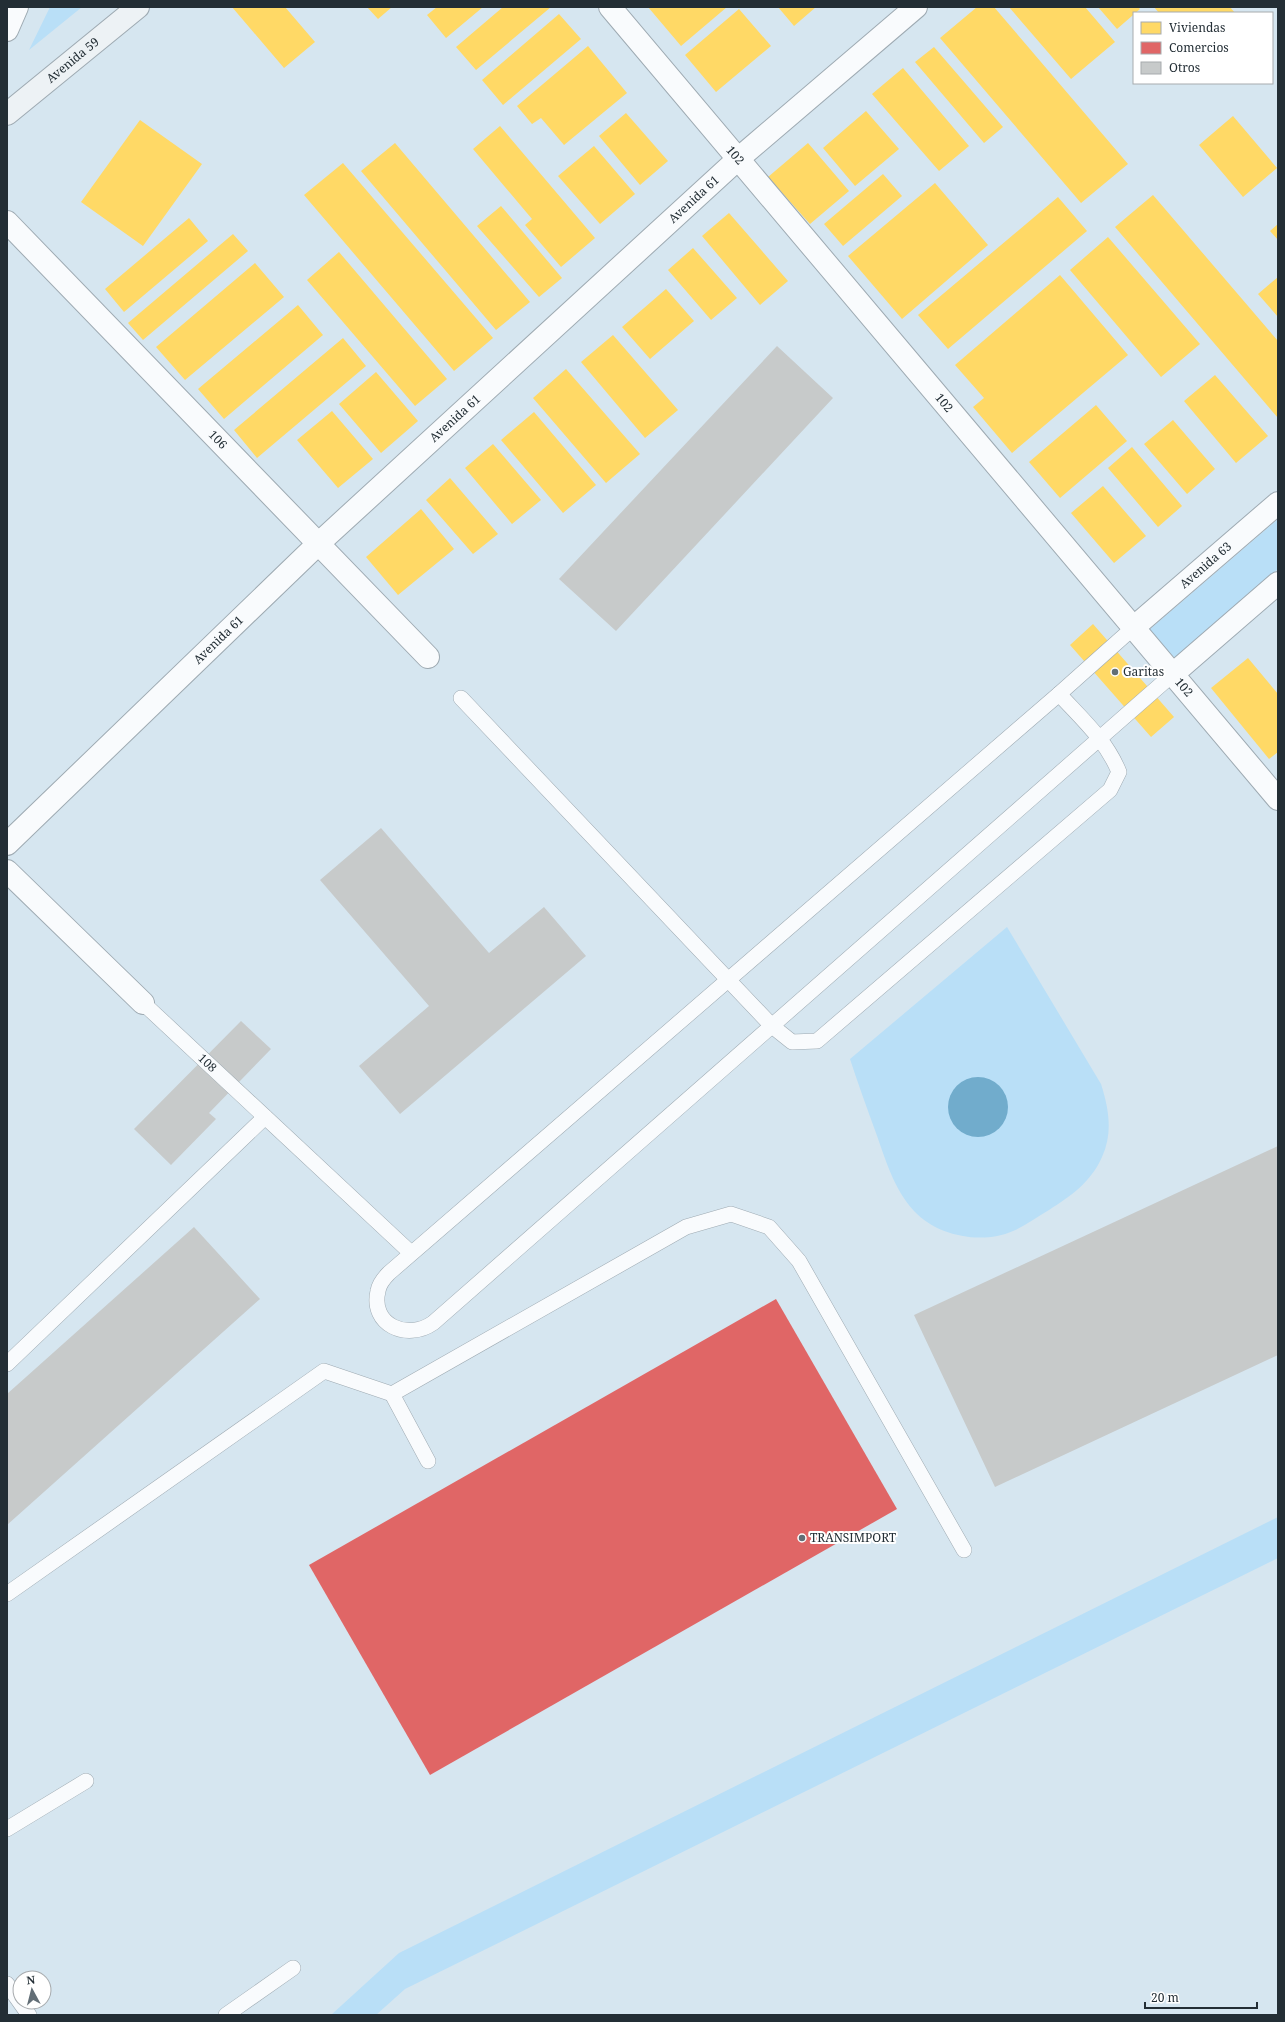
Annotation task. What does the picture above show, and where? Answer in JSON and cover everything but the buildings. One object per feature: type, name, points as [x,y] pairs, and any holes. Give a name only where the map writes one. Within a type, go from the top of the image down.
[{"type":"street","points":[[7,30],[17,7]]},
{"type":"street","name":"Avenida 59","points":[[7,114],[138,7]]},
{"type":"street","name":"102","points":[[610,7],[1278,799]]},
{"type":"street","name":"Avenida 61","points":[[7,844],[318,544],[738,159],[916,7]]},
{"type":"street","name":"106","points":[[7,222],[428,657]]},
{"type":"street","name":"Avenida 63","points":[[1133,628],[1278,503]]},
{"type":"street","points":[[1173,674],[1278,584]]},
{"type":"street","name":"108","points":[[7,871],[143,1003]]},
{"type":"lane","points":[[1133,628],[1059,694],[389,1273],[382,1282],[378,1292],[377,1302],[385,1321],[403,1331],[414,1332],[424,1329],[433,1323],[1173,674]]},
{"type":"lane","points":[[461,698],[772,1026],[792,1042],[817,1041],[1110,790],[1119,772],[1111,754],[1100,739],[1059,694]]},
{"type":"lane","name":"108","points":[[143,1003],[411,1253]]},
{"type":"lane","points":[[7,1364],[265,1117]]},
{"type":"lane","points":[[392,1394],[686,1227],[731,1214],[769,1227],[799,1261],[964,1550]]},
{"type":"lane","points":[[7,1594],[324,1371],[392,1394],[428,1461]]},
{"type":"lane","points":[[7,1829],[86,1781]]},
{"type":"lane","points":[[226,2015],[293,1968]]},
{"type":"lane","points":[[7,1984],[29,2015]]},
{"type":"shaded area","points":[[50,7],[82,7],[29,50]]},
{"type":"shaded area","points":[[1278,519],[1278,569],[1175,658],[1149,630]]},
{"type":"shaded area","points":[[1007,927],[1101,1084],[1108,1112],[1108,1139],[1102,1157],[1092,1174],[1073,1194],[1049,1210],[1013,1231],[1001,1235],[988,1237],[960,1236],[935,1227],[924,1220],[914,1211],[901,1193],[887,1164],[850,1059]]},
{"type":"shaded area","points":[[978,1077],[994,1082],[999,1086],[1003,1091],[1008,1107],[1003,1123],[999,1128],[994,1132],[978,1137],[962,1132],[957,1128],[953,1123],[948,1107],[953,1091],[957,1086],[962,1082]]},
{"type":"shaded area","points":[[1278,1517],[1278,1558],[405,1989],[376,2015],[331,2015],[399,1953]]},
{"type":"place","name":"Garitas","points":[[1115,672]]},
{"type":"place","name":"TRANSIMPORT","points":[[802,1538]]}]
